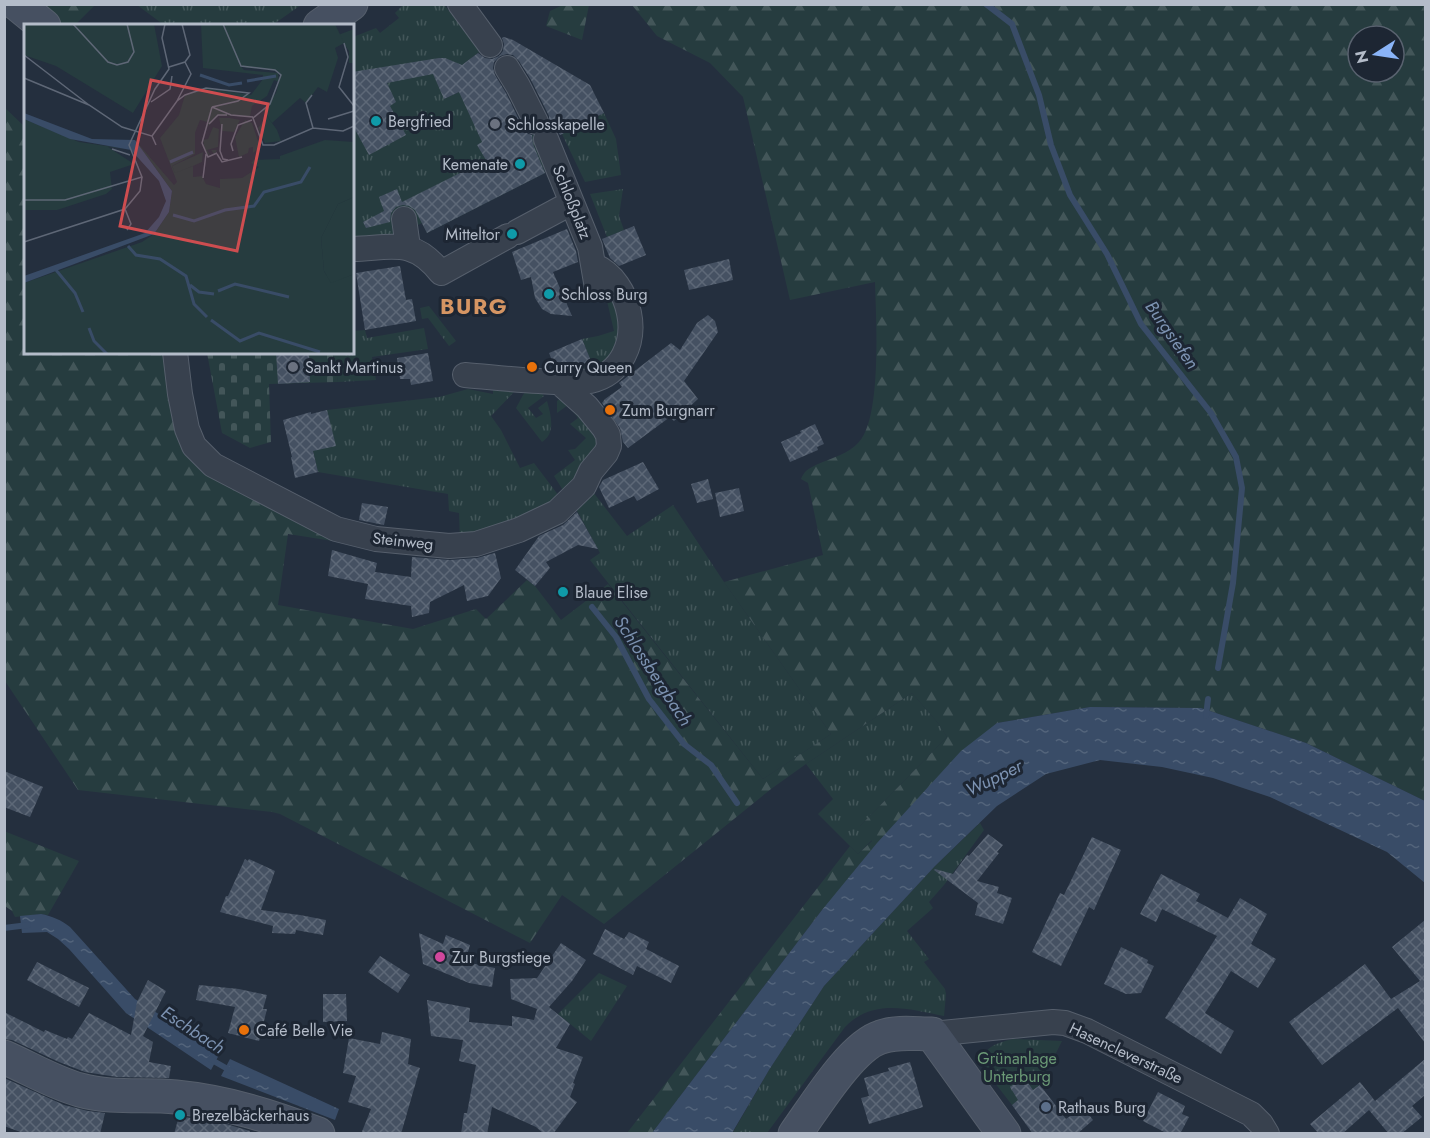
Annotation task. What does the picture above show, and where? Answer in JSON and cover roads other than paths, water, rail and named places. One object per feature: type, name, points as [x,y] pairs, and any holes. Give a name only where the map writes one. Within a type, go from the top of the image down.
[{"type":"main road","points":[[17,4],[42,24]]},
{"type":"main road","points":[[323,24],[351,4]]},
{"type":"main road","points":[[795,1134],[846,1064],[869,1042],[888,1035],[932,1034],[1004,1134]]},
{"type":"main road","points":[[4,1057],[63,1084],[89,1092],[211,1102],[254,1112],[318,1134]]},
{"type":"street","points":[[460,4],[490,45]]},
{"type":"street","name":"Schloßplatz","points":[[465,375],[560,382],[588,381],[608,373],[624,356],[628,347],[630,327],[625,298],[608,274],[596,277],[590,247],[541,130],[507,68]]},
{"type":"street","points":[[354,249],[408,247],[425,255],[441,273],[571,203]]},
{"type":"street","points":[[404,219],[408,247]]},
{"type":"street","name":"Steinweg","points":[[175,354],[180,394],[188,429],[194,446],[213,465],[336,529],[376,539],[449,546],[476,544],[496,539],[556,512],[584,486],[591,471],[602,461],[609,446],[608,435],[586,407],[560,382]]},
{"type":"street","name":"Hasencleverstraße","points":[[932,1034],[1053,1022],[1065,1023],[1087,1031],[1251,1114],[1268,1134]]},
{"type":"water","name":"Wupper","points":[[1090,707],[1201,708],[1306,743],[1425,801],[1425,883],[1387,852],[1270,797],[1213,778],[1162,767],[1100,760],[1046,774],[997,806],[935,866],[824,986],[769,1070],[732,1133],[652,1133],[822,910],[877,843],[961,751],[997,723]]},
{"type":"water","points":[[41,914],[70,927],[135,999],[220,1053],[211,1070],[126,1013],[58,939],[47,932],[22,933],[20,916]]},
{"type":"water","points":[[230,1059],[339,1109],[335,1120],[221,1076]]},
{"type":"waterway","name":"Burgsiefen","points":[[986,4],[1012,24],[1039,95],[1051,145],[1070,195],[1107,254],[1141,324],[1211,413],[1236,457],[1242,488],[1233,583],[1218,668]]},
{"type":"waterway","name":"Schlossbergbach","points":[[592,607],[616,637],[649,699],[684,744],[711,765],[737,803]]},
{"type":"waterway","name":"Burgsiefen","points":[[1206,716],[1208,699]]},
{"type":"waterway","name":"Eschbach","points":[[4,928],[28,925]]},
{"type":"waterway","name":"Eschbach","points":[[210,1059],[233,1072]]},
{"type":"place","name":"Bergfried","points":[[376,121]]},
{"type":"place","name":"Schlosskapelle","points":[[495,124]]},
{"type":"place","name":"Kemenate","points":[[520,164]]},
{"type":"place","name":"Mitteltor","points":[[512,234]]},
{"type":"place","name":"Schloss Burg","points":[[549,294]]},
{"type":"place","name":"Sankt Martinus","points":[[293,367]]},
{"type":"place","name":"Curry Queen","points":[[532,367]]},
{"type":"place","name":"Zum Burgnarr","points":[[610,410]]},
{"type":"place","name":"Blaue Elise","points":[[563,592]]},
{"type":"place","name":"Zur Burgstiege","points":[[440,957]]},
{"type":"place","name":"Café Belle Vie","points":[[244,1030]]},
{"type":"place","name":"Rathaus Burg","points":[[1046,1107]]},
{"type":"place","name":"Brezelbäckerhaus","points":[[180,1115]]},
{"type":"district","name":"BURG","points":[[474,306]]},
{"type":"park label","name":"Grünanlage Unterburg","points":[[1017,1067]]}]
